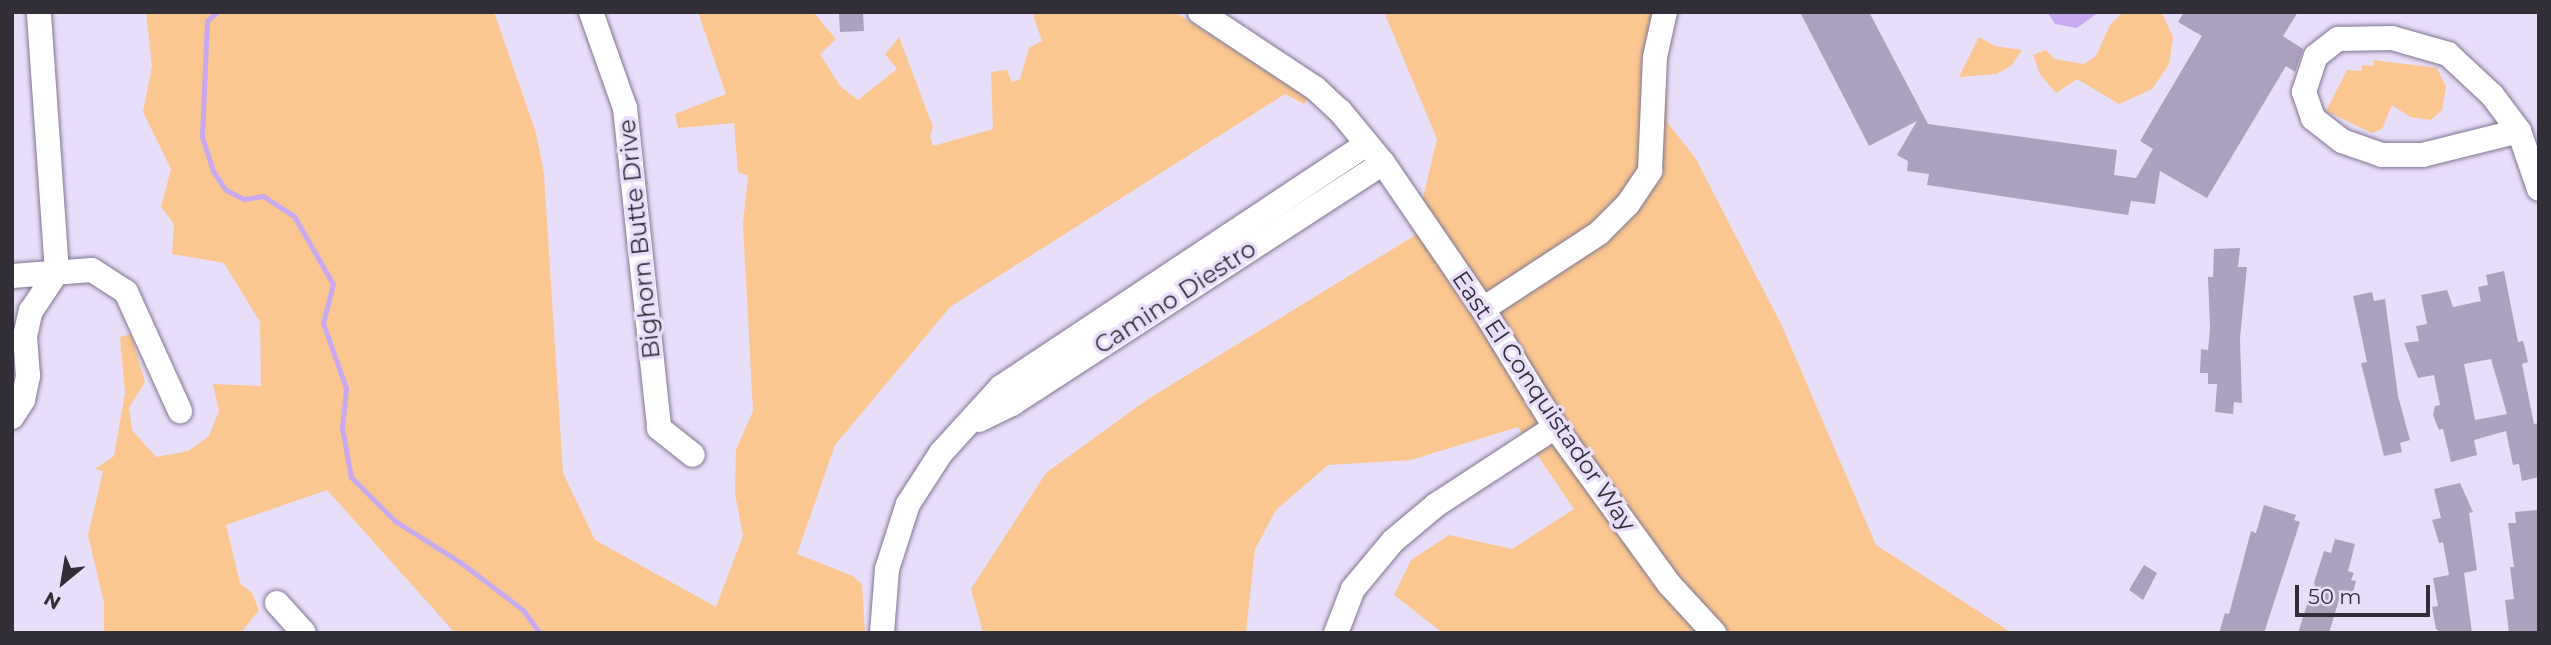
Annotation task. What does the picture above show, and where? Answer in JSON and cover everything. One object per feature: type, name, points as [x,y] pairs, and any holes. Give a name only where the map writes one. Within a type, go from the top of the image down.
[{"type":"street","points":[[12,417],[23,400],[28,376],[25,337],[31,311],[57,272],[39,12]]},
{"type":"street","name":"Bighorn Butte Drive","points":[[591,12],[625,108],[659,428],[693,455]]},
{"type":"street","points":[[1483,309],[1600,233],[1628,204],[1650,171],[1655,57],[1665,12]]},
{"type":"street","name":"East El Conquistador Way","points":[[1211,15],[1315,88],[1375,154],[1483,309],[1555,427],[1669,584],[1714,633]]},
{"type":"street","points":[[2519,131],[2423,155],[2382,155],[2342,141],[2313,118],[2304,92],[2316,56],[2338,39],[2392,38],[2448,54],[2492,95],[2519,131],[2539,189]]},
{"type":"street","name":"Camino Diestro","points":[[882,633],[887,569],[898,526],[920,484],[966,427],[1012,404],[1375,154]]},
{"type":"street","points":[[12,276],[92,270],[126,292],[180,411]]},
{"type":"street","points":[[1336,633],[1353,589],[1393,541],[1436,505],[1555,427]]},
{"type":"street","points":[[277,603],[304,633]]},
{"type":"shaded area","points":[[146,12],[494,12],[536,133],[544,174],[563,473],[595,540],[716,607],[743,536],[735,494],[736,450],[753,411],[743,224],[748,176],[738,172],[734,123],[678,128],[675,114],[726,94],[698,12],[813,12],[836,39],[820,54],[840,86],[858,100],[897,69],[885,54],[899,37],[933,127],[930,136],[933,146],[993,129],[991,72],[1007,70],[1012,82],[1020,79],[1029,48],[1042,41],[1032,12],[1175,12],[1308,98],[1304,104],[1285,94],[950,307],[835,445],[797,554],[853,576],[862,584],[865,633],[455,633],[327,490],[226,525],[240,583],[252,593],[259,610],[241,633],[104,633],[104,603],[88,535],[103,471],[95,469],[114,456],[125,393],[120,337],[131,334],[145,382],[129,408],[132,430],[156,457],[188,451],[209,436],[219,411],[213,384],[261,386],[260,322],[224,263],[172,254],[174,224],[161,207],[171,169],[143,112],[152,66]]},
{"type":"shaded area","points":[[1384,12],[1676,12],[1666,69],[1667,122],[1696,159],[1782,326],[1876,545],[2012,633],[1443,633],[1394,595],[1411,560],[1449,535],[1512,549],[1574,509],[1518,427],[1411,460],[1328,465],[1276,510],[1255,549],[1246,633],[983,633],[971,589],[1046,473],[1148,399],[1414,236],[1437,139]]},
{"type":"shaded area","points":[[2047,12],[2099,12],[2077,28],[2055,24]]},
{"type":"shaded area","points":[[2123,12],[2162,13],[2173,37],[2169,64],[2152,89],[2119,104],[2077,79],[2056,93],[2040,74],[2033,55],[2046,50],[2054,59],[2084,64],[2096,56],[2110,25]]},
{"type":"shaded area","points":[[1979,37],[1995,46],[2022,50],[2011,66],[1996,74],[1959,77]]},
{"type":"shaded area","points":[[2374,60],[2437,68],[2446,87],[2442,110],[2431,120],[2410,117],[2392,105],[2382,129],[2372,133],[2326,111],[2347,70],[2362,71],[2362,65],[2373,66]]},
{"type":"building","points":[[839,12],[863,12],[864,31],[840,32]]},
{"type":"building","points":[[1800,12],[1869,12],[1928,124],[2117,150],[2114,175],[2136,178],[2153,149],[2140,141],[2202,36],[2178,22],[2184,12],[2298,12],[2283,36],[2303,49],[2295,72],[2286,66],[2207,198],[2160,171],[2155,204],[2131,201],[2128,215],[1927,185],[1929,174],[1907,171],[1908,161],[1897,155],[1917,121],[1869,146]]},
{"type":"building","points":[[2240,248],[2238,267],[2247,267],[2240,338],[2242,403],[2234,402],[2233,414],[2215,412],[2217,384],[2208,384],[2208,373],[2200,373],[2201,349],[2208,350],[2208,277],[2213,277],[2214,249]]},
{"type":"building","points":[[2504,271],[2518,342],[2523,341],[2528,362],[2522,364],[2534,424],[2539,423],[2539,477],[2522,481],[2519,464],[2513,465],[2506,431],[2474,440],[2477,455],[2451,462],[2443,429],[2439,430],[2433,415],[2435,406],[2440,405],[2434,375],[2418,378],[2404,343],[2419,341],[2416,326],[2427,324],[2421,295],[2447,290],[2453,307],[2481,301],[2478,287],[2488,285],[2486,275]],"holes":[[[2491,359],[2507,414],[2475,420],[2464,364]]]},
{"type":"building","points":[[2372,292],[2374,301],[2385,299],[2398,396],[2410,440],[2400,443],[2402,452],[2384,456],[2361,363],[2367,362],[2353,296]]},
{"type":"building","points":[[2460,483],[2473,512],[2469,513],[2477,570],[2464,573],[2472,633],[2442,633],[2436,629],[2432,607],[2438,606],[2433,578],[2449,575],[2443,542],[2439,543],[2432,520],[2441,518],[2434,489]]},
{"type":"building","points":[[2264,505],[2296,515],[2294,520],[2300,522],[2264,633],[2219,633],[2225,613],[2229,614],[2251,531],[2256,533]]},
{"type":"building","points":[[2537,510],[2539,633],[2509,633],[2505,600],[2514,599],[2510,567],[2514,567],[2508,523],[2516,523],[2515,512]]},
{"type":"building","points":[[2335,539],[2355,544],[2348,571],[2354,573],[2351,580],[2356,581],[2352,596],[2341,593],[2329,633],[2298,633],[2324,551],[2331,553]]},
{"type":"building","points":[[2144,565],[2157,573],[2143,600],[2129,590]]},
{"type":"waterway","points":[[217,12],[207,21],[202,137],[213,171],[226,190],[244,199],[263,196],[294,216],[333,284],[323,323],[346,388],[342,428],[351,477],[395,521],[460,562],[523,610],[540,633]]}]
